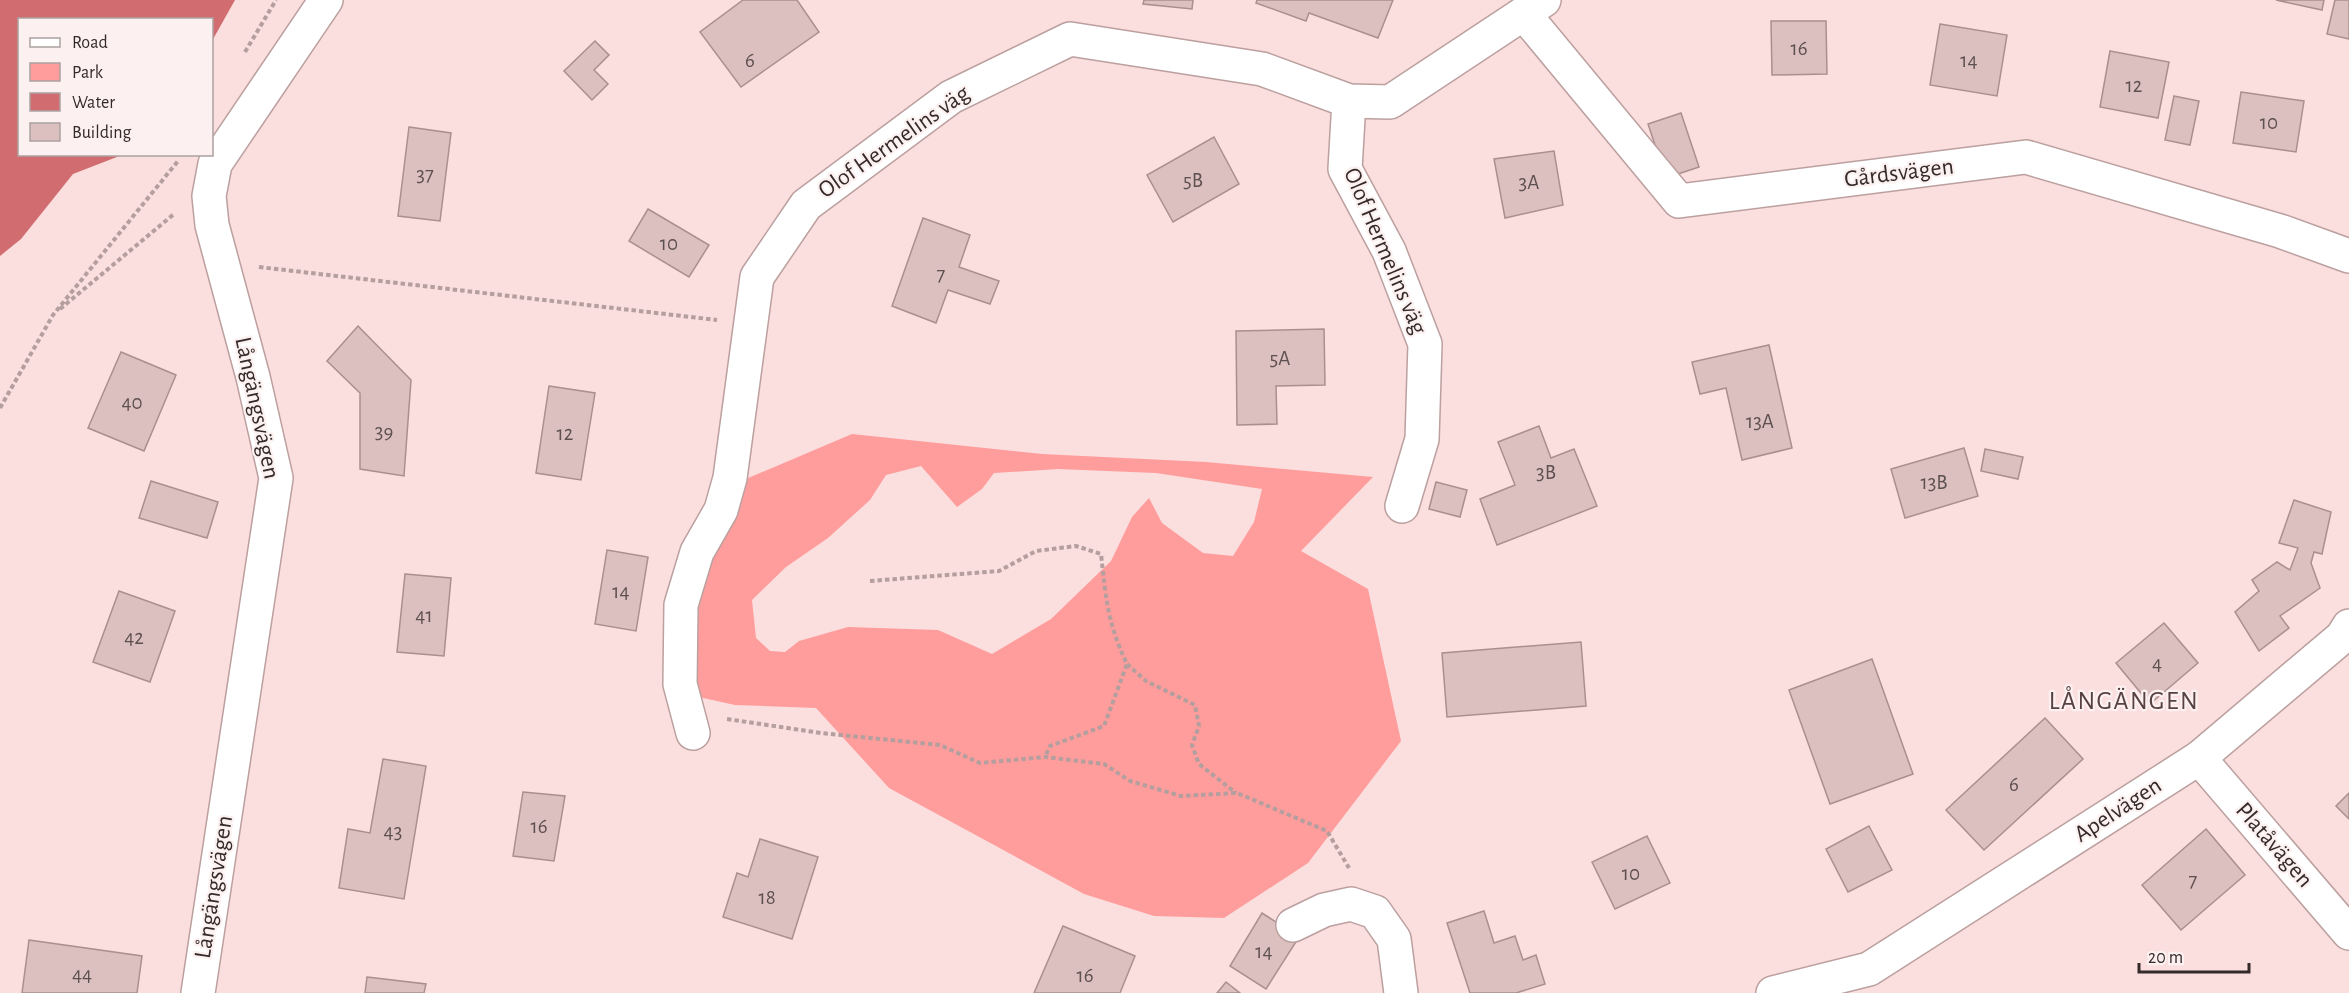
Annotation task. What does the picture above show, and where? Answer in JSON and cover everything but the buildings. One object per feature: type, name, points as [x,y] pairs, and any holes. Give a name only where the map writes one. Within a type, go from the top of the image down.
[{"type":"street","name":"Långängsvägen","points":[[198,993],[276,478],[253,377],[212,225],[209,196],[215,164],[327,0]]},
{"type":"street","name":"Olof Hermelins väg","points":[[690,723],[680,684],[681,605],[697,552],[721,510],[730,478],[757,277],[806,205],[951,97],[1070,39],[1262,69],[1349,101],[1390,102],[1534,7]]},
{"type":"street","name":"Gårdsvägen","points":[[1534,7],[1679,201],[2026,157],[2280,231],[2349,256]]},
{"type":"street","name":"Olof Hermelins väg","points":[[1349,101],[1345,169],[1389,251],[1425,344],[1422,439],[1402,506]]},
{"type":"street","name":"Apelvägen","points":[[1773,993],[1875,981],[2199,758],[2342,637],[2349,626]]},
{"type":"street","name":"Platåvägen","points":[[2199,758],[2349,933]]},
{"type":"street","points":[[1293,925],[1324,910],[1351,904],[1375,912],[1394,939],[1401,993]]},
{"type":"path","points":[[0,408],[53,315],[180,156]]},
{"type":"path","points":[[53,315],[183,207],[209,196]]},
{"type":"path","points":[[223,263],[750,324]]},
{"type":"path","points":[[870,581],[999,571],[1036,551],[1076,546],[1101,554],[1107,611],[1114,636],[1126,664],[1146,681],[1195,705],[1199,726],[1192,745],[1199,764],[1237,793],[1327,831],[1375,912]]},
{"type":"path","points":[[1045,757],[1050,746],[1104,726],[1126,664]]},
{"type":"path","points":[[690,723],[940,745],[980,763],[1045,757],[1104,764],[1130,781],[1181,796],[1237,793]]},
{"type":"green space","points":[[852,434],[1042,454],[1206,462],[1373,477],[1301,551],[1368,589],[1401,741],[1308,863],[1224,918],[1154,916],[1084,894],[889,788],[816,708],[735,705],[694,696],[685,633],[727,487]],"holes":[[[921,466],[957,507],[982,489],[994,473],[1058,469],[1156,473],[1262,489],[1254,522],[1233,556],[1203,553],[1162,523],[1149,498],[1132,517],[1111,561],[1051,619],[992,654],[938,630],[848,627],[799,641],[785,652],[770,651],[756,638],[752,600],[786,567],[828,538],[870,500],[886,475]]]},
{"type":"water","points":[[0,0],[235,0],[213,39],[213,18],[18,18],[18,156],[119,156],[73,174],[21,239],[0,256]]},
{"type":"district","name":"LÅNGÄNGEN","points":[[2124,701]]}]
